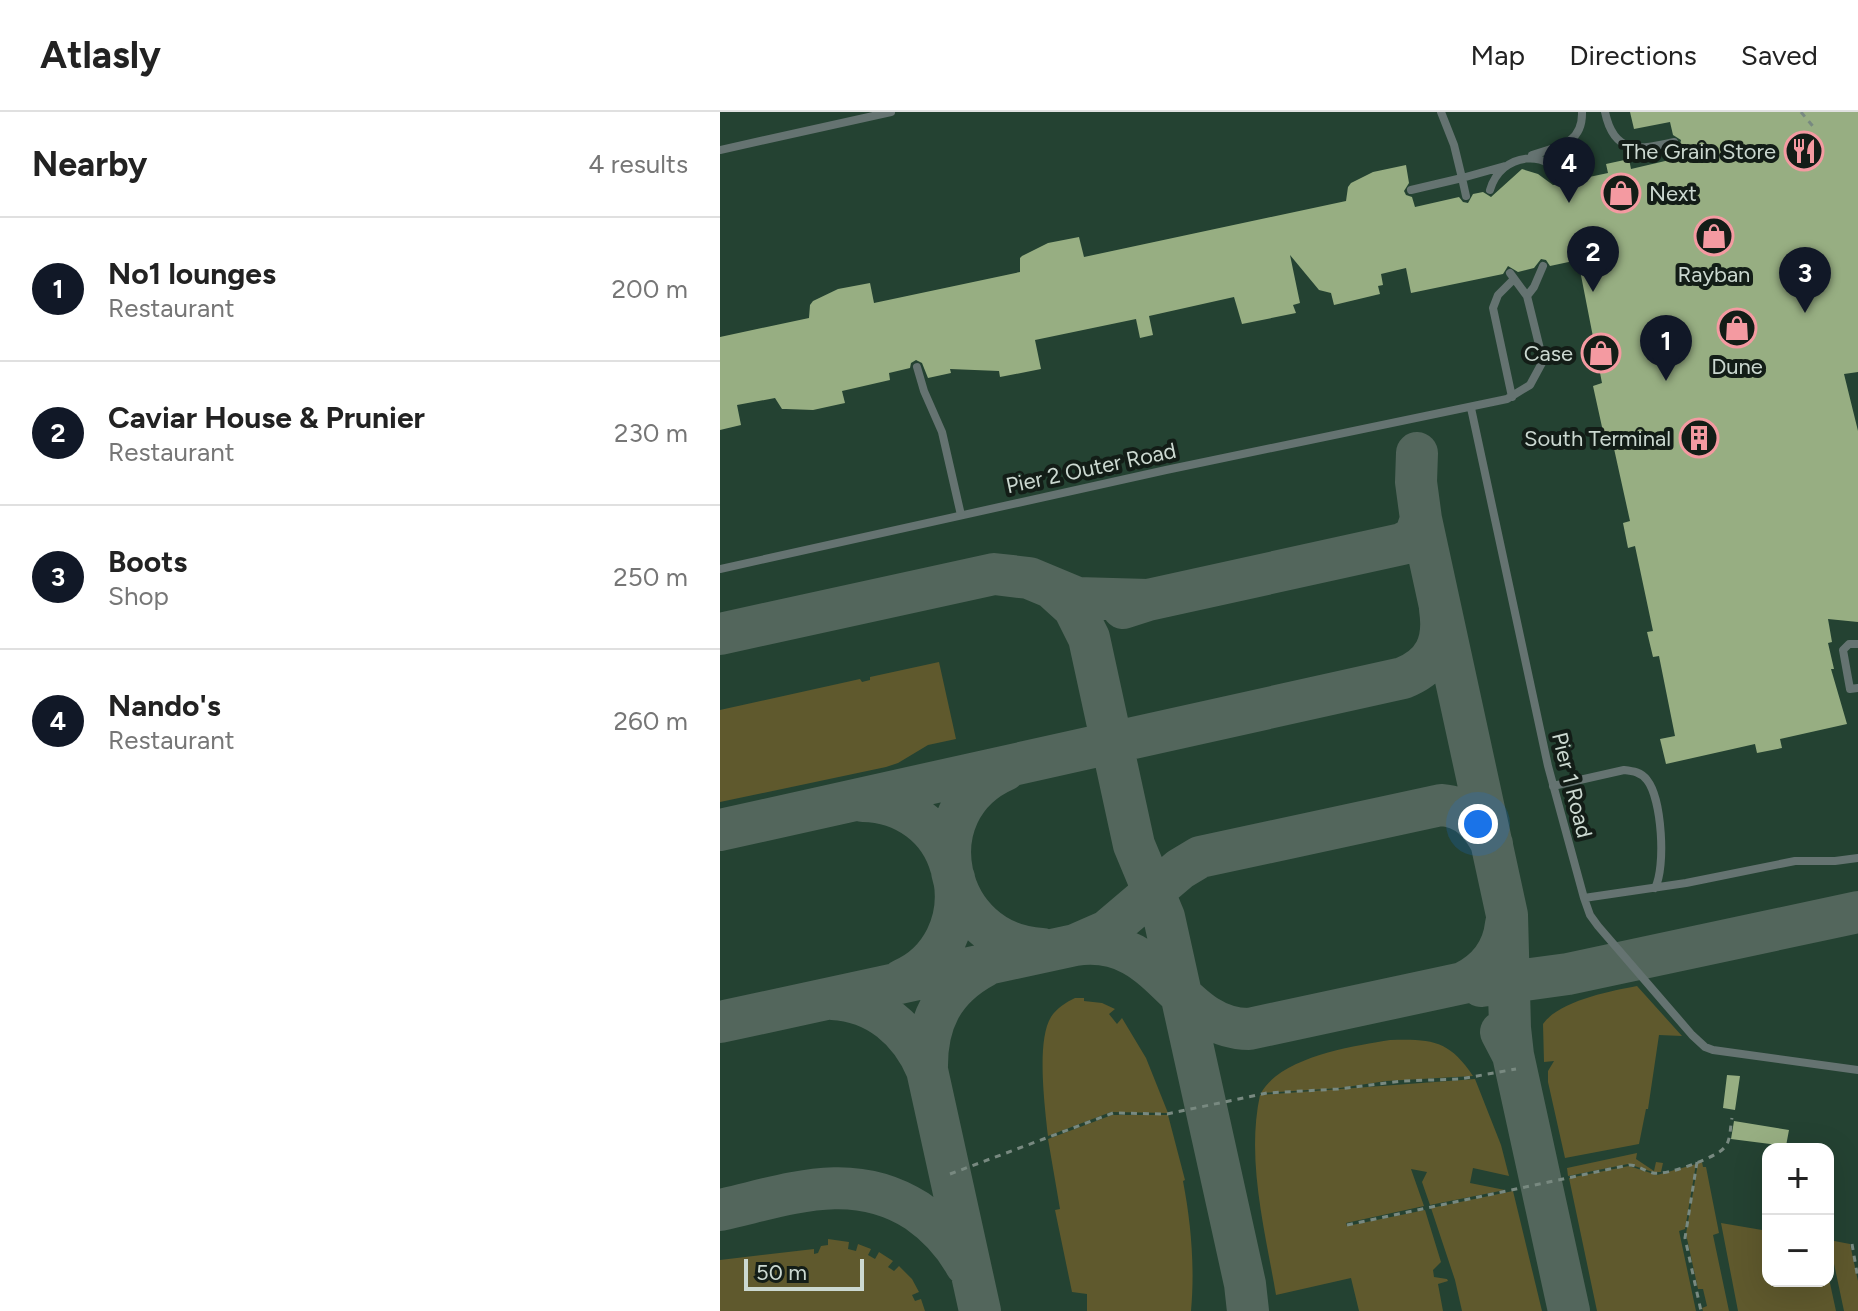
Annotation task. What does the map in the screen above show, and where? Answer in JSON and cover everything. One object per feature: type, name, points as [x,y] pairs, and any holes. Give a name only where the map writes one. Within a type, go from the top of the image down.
[{"type":"lane","points":[[720,150],[891,112]]},
{"type":"lane","points":[[1441,112],[1454,145],[1466,196]]},
{"type":"lane","points":[[1524,158],[1537,158],[1550,163],[1568,182],[1567,158],[1580,127],[1582,112]]},
{"type":"lane","points":[[1605,112],[1613,136],[1627,146],[1646,148],[1674,142]]},
{"type":"lane","points":[[1411,190],[1505,166],[1562,146],[1573,139]]},
{"type":"lane","points":[[1490,190],[1505,166]]},
{"type":"lane","points":[[1527,296],[1543,266]]},
{"type":"lane","points":[[1512,276],[1527,296],[1543,361],[1534,381],[1512,397],[1493,308],[1512,276]]},
{"type":"lane","points":[[917,367],[942,432],[961,515]]},
{"type":"lane","name":"Pier 2 Outer Road","points":[[720,569],[1512,397]]},
{"type":"lane","name":"Pier 1 Road","points":[[1471,408],[1553,786],[1590,915],[1705,1047],[1858,1070]]},
{"type":"lane","points":[[1852,689],[1843,650],[1849,644],[1858,644]]},
{"type":"lane","points":[[1553,786],[1620,771],[1635,771],[1643,776],[1652,790],[1660,829],[1662,868],[1655,888]]},
{"type":"lane","points":[[1584,898],[1655,888],[1795,861],[1858,858]]},
{"type":"path","points":[[1801,112],[1816,130]]},
{"type":"path","points":[[950,1174],[1113,1113],[1167,1114],[1267,1093],[1460,1079],[1516,1069]]},
{"type":"path","points":[[1347,1225],[1611,1168],[1635,1165],[1658,1173],[1697,1162],[1726,1146],[1732,1118]]},
{"type":"path","points":[[1697,1162],[1685,1238],[1701,1311]]},
{"type":"path","points":[[1852,1244],[1858,1279]]},
{"type":"shaded area","points":[[720,112],[1858,112],[1858,1311],[720,1311]]},
{"type":"shaded area","points":[[939,662],[956,739],[928,745],[886,767],[720,802],[720,710],[860,679],[862,682],[870,680],[870,677]]},
{"type":"shaded area","points":[[1637,986],[1682,1036],[1659,1035],[1648,1109],[1639,1144],[1565,1158],[1548,1082],[1548,1071],[1554,1061],[1544,1062],[1543,1024],[1573,1003]]},
{"type":"shaded area","points":[[1075,998],[1115,1009],[1109,1014],[1117,1024],[1122,1018],[1146,1058],[1168,1113],[1111,1112],[1048,1136],[1043,1075],[1046,1028],[1056,1011]]},
{"type":"shaded area","points":[[1390,1040],[1438,1044],[1456,1055],[1473,1076],[1261,1093],[1284,1070],[1301,1062],[1338,1050]]},
{"type":"shaded area","points":[[1475,1079],[1501,1145],[1509,1176],[1473,1168],[1470,1183],[1505,1190],[1430,1205],[1422,1182],[1427,1172],[1411,1169],[1424,1206],[1346,1223],[1347,1226],[1425,1210],[1441,1262],[1433,1270],[1434,1277],[1448,1281],[1438,1284],[1443,1311],[1359,1311],[1351,1278],[1276,1295],[1256,1170],[1256,1120],[1260,1095]]},
{"type":"shaded area","points":[[1112,1115],[1168,1115],[1185,1180],[1192,1262],[1191,1311],[1087,1311],[1087,1294],[1072,1292],[1055,1210],[1060,1209],[1048,1139]]},
{"type":"shaded area","points":[[1637,1153],[1636,1159],[1654,1171],[1656,1162],[1663,1163],[1661,1172],[1653,1172],[1628,1164],[1568,1176],[1567,1168]]},
{"type":"shaded area","points":[[1702,1162],[1706,1167],[1719,1233],[1713,1235],[1729,1311],[1703,1311],[1702,1308],[1707,1306],[1703,1289],[1698,1289],[1686,1234],[1698,1163]]},
{"type":"shaded area","points":[[1696,1164],[1685,1229],[1679,1231],[1696,1311],[1597,1311],[1569,1178],[1629,1166],[1657,1175]]},
{"type":"shaded area","points":[[1513,1191],[1542,1311],[1462,1311],[1431,1208]]},
{"type":"shaded area","points":[[1721,1223],[1762,1230],[1762,1287],[1831,1287],[1836,1311],[1738,1311]]},
{"type":"shaded area","points":[[828,1239],[849,1242],[848,1249],[856,1251],[858,1244],[871,1249],[868,1255],[875,1259],[879,1252],[893,1261],[888,1267],[894,1271],[899,1266],[912,1279],[919,1292],[912,1295],[915,1301],[921,1299],[925,1311],[720,1311],[720,1260],[814,1249],[814,1254],[821,1246],[828,1245]]},
{"type":"shaded area","points":[[1834,1241],[1850,1244],[1858,1281],[1858,1311],[1844,1311],[1834,1264]]},
{"type":"building","name":"South Terminal","points":[[1630,112],[1858,112],[1858,372],[1844,374],[1858,431],[1858,622],[1828,619],[1832,642],[1828,643],[1834,669],[1831,669],[1847,724],[1780,739],[1782,748],[1757,753],[1755,744],[1666,764],[1660,739],[1675,736],[1659,656],[1653,657],[1647,632],[1653,631],[1635,546],[1628,548],[1623,523],[1630,521],[1611,435],[1604,436],[1593,386],[1602,383],[1578,260],[1550,266],[1541,259],[1534,268],[1518,272],[1508,266],[1503,274],[1411,293],[1406,268],[1381,274],[1383,285],[1378,286],[1380,294],[1334,305],[1331,293],[1319,290],[1290,255],[1300,303],[1293,305],[1296,313],[1242,324],[1234,297],[1149,316],[1153,335],[1140,338],[1136,319],[1035,340],[1041,369],[1000,377],[999,371],[950,369],[951,373],[928,378],[922,363],[916,360],[910,368],[889,373],[890,380],[842,391],[845,403],[813,410],[782,409],[775,398],[737,405],[741,425],[720,430],[720,337],[809,318],[813,301],[838,289],[870,283],[874,303],[1020,272],[1020,258],[1048,243],[1079,237],[1084,257],[1346,201],[1351,183],[1373,172],[1406,165],[1409,183],[1404,191],[1412,197],[1415,207],[1459,197],[1468,203],[1473,194],[1483,192],[1491,197],[1522,169],[1567,189],[1572,187],[1575,180],[1608,173],[1606,164],[1629,159],[1631,169],[1678,158],[1676,149],[1681,140],[1673,135],[1670,122],[1634,129]]},
{"type":"building","points":[[1727,1075],[1740,1076],[1735,1110],[1723,1108]]},
{"type":"building","points":[[1734,1121],[1789,1130],[1787,1143],[1731,1139]]},
{"type":"taxiway","points":[[1417,453],[1416,482],[1421,519],[1507,915],[1513,1055]]},
{"type":"taxiway","points":[[1123,608],[1402,544],[1415,537],[1421,519]]},
{"type":"taxiway","points":[[720,634],[994,574],[1029,578],[1077,598],[1148,600]]},
{"type":"taxiway","points":[[1052,588],[1074,608],[1089,638],[1134,845],[1164,917],[1245,1284],[1248,1311]]},
{"type":"taxiway","points":[[720,830],[1403,678],[1423,666],[1435,651],[1441,632],[1440,609]]},
{"type":"taxiway","points":[[1005,770],[976,789],[958,814],[951,843],[952,873],[963,901],[982,925],[1008,942],[1042,949]]},
{"type":"taxiway","points":[[863,801],[893,806],[919,819],[939,840],[951,867]]},
{"type":"taxiway","points":[[720,1022],[1075,945],[1107,931],[1180,869],[1200,857],[1441,805],[1458,809],[1472,817],[1492,844]]},
{"type":"taxiway","points":[[902,980],[928,963],[946,938],[955,909],[954,878]]},
{"type":"taxiway","points":[[1481,986],[1568,974],[1858,912]]},
{"type":"taxiway","points":[[1075,945],[1105,945],[1129,953],[1149,966],[1203,1014],[1224,1025],[1249,1029],[1463,983],[1480,973],[1493,960],[1502,943],[1506,924]]},
{"type":"taxiway","points":[[927,1070],[930,1037],[940,1009],[958,985],[985,966]]},
{"type":"taxiway","points":[[832,999],[863,1005],[890,1020],[911,1042],[927,1070],[980,1311]]},
{"type":"taxiway","points":[[1501,1032],[1513,1055],[1569,1311]]},
{"type":"taxiway","points":[[720,1210],[820,1189],[868,1191],[893,1198],[924,1216],[938,1228],[966,1265]]},
{"type":"place","name":"The Grain Store","points":[[1804,151]]},
{"type":"place","name":"Next","points":[[1621,193]]},
{"type":"place","name":"Nando's","points":[[1569,203]]},
{"type":"place","name":"Rayban","points":[[1714,236]]},
{"type":"place","name":"Caviar House & Prunier","points":[[1593,292]]},
{"type":"place","name":"Boots","points":[[1805,313]]},
{"type":"place","name":"Dune","points":[[1737,328]]},
{"type":"place","name":"Case","points":[[1601,353]]},
{"type":"place","name":"No1 lounges","points":[[1666,381]]},
{"type":"place","name":"South Terminal","points":[[1699,438]]}]
